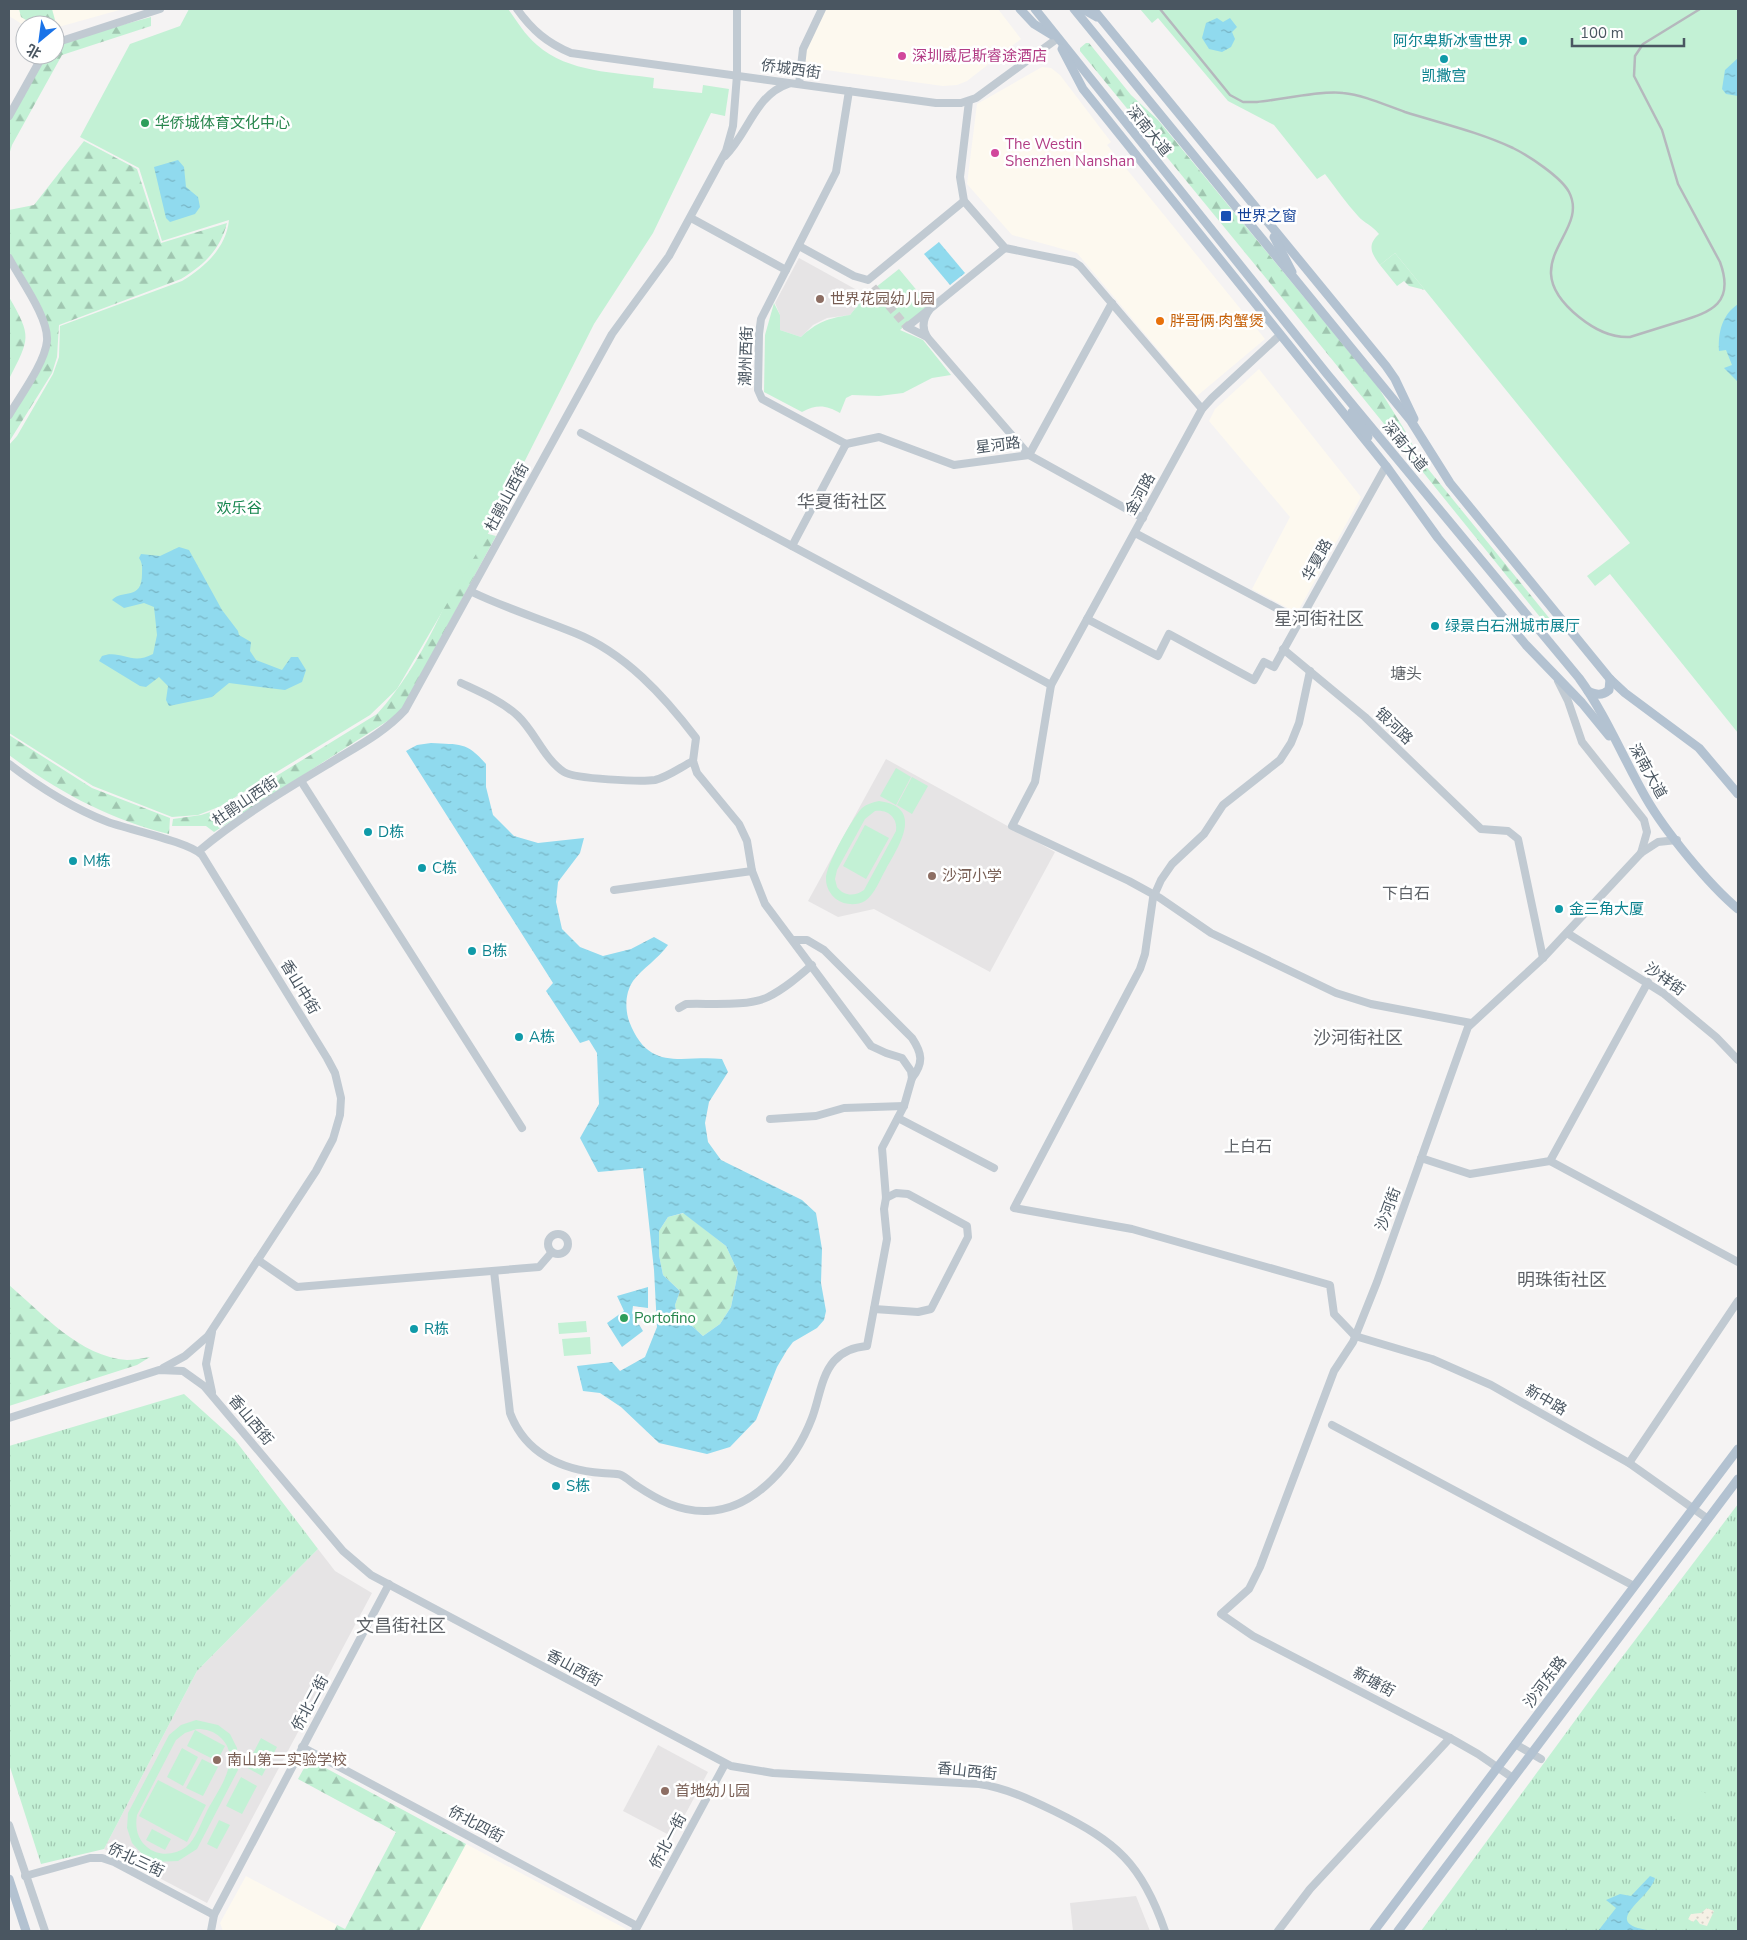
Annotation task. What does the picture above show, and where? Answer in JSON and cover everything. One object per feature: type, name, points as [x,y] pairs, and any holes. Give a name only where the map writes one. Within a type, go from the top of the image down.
[{"type":"main road","points":[[1020,9],[1034,24],[1058,38],[1083,89],[1386,466]]},
{"type":"main road","name":"深南大道","points":[[1035,9],[1327,374],[1588,690],[1646,798],[1713,884],[1738,909]]},
{"type":"main road","name":"深南大道","points":[[1074,9],[1421,435],[1450,483],[1610,679],[1625,693],[1699,748],[1738,794]]},
{"type":"main road","points":[[1083,9],[1102,20]]},
{"type":"main road","points":[[1093,9],[1386,366],[1395,379],[1421,435]]},
{"type":"main road","points":[[1153,176],[1209,228]]},
{"type":"main road","points":[[1266,221],[1300,287]]},
{"type":"main road","points":[[1246,274],[1279,334]]},
{"type":"main road","points":[[1327,374],[1386,466],[1438,538],[1526,645],[1582,703],[1625,756]]},
{"type":"main road","points":[[1588,690],[1596,694],[1603,694],[1609,690],[1610,679]]},
{"type":"main road","name":"沙河东路","points":[[1374,1931],[1738,1449]]},
{"type":"main road","name":"沙河东路","points":[[1398,1931],[1738,1479]]},
{"type":"main road","points":[[9,1879],[26,1931]]},
{"type":"street","points":[[65,40],[160,9]]},
{"type":"street","name":"侨城西街","points":[[517,9],[544,39],[571,54],[936,103],[969,101],[983,94],[1058,38]]},
{"type":"street","name":"杜鹃山西街","points":[[199,852],[213,839],[301,781],[384,730],[405,710],[472,592],[612,334],[666,261],[722,160],[733,126],[738,75],[736,9]]},
{"type":"street","points":[[799,84],[803,49],[822,9]]},
{"type":"street","points":[[9,116],[37,65]]},
{"type":"street","points":[[722,160],[735,146],[762,102],[776,89],[789,84]]},
{"type":"street","name":"潮州西街","points":[[846,444],[759,396],[760,326],[764,311],[836,172],[850,91]]},
{"type":"street","points":[[969,101],[960,177],[964,201],[1004,248],[1077,264],[1112,302],[1202,409]]},
{"type":"street","points":[[798,246],[870,284],[964,201]]},
{"type":"street","points":[[691,218],[786,270]]},
{"type":"street","points":[[1004,248],[907,327],[927,337],[1029,455],[1112,302]]},
{"type":"street","points":[[9,258],[42,316],[48,339],[41,360],[9,415]]},
{"type":"street","points":[[927,337],[923,323],[930,309]]},
{"type":"street","name":"金河路","points":[[1154,896],[1103,867],[1012,826],[1035,782],[1051,685],[1202,409],[1279,334]]},
{"type":"street","points":[[582,433],[1051,685]]},
{"type":"street","name":"星河路","points":[[846,444],[880,437],[954,465],[1029,455],[1143,518]]},
{"type":"street","points":[[792,546],[846,444]]},
{"type":"street","name":"华夏路","points":[[1087,619],[1158,656],[1169,634],[1254,680],[1264,662],[1274,667],[1386,466]]},
{"type":"street","points":[[1135,533],[1299,620]]},
{"type":"street","points":[[472,592],[494,603],[575,633],[609,651],[672,706],[696,738],[693,760],[697,773],[739,824],[748,841],[752,871],[765,904],[871,1046],[886,1054],[902,1058],[911,1071],[912,1078]]},
{"type":"street","name":"银河路","points":[[1283,649],[1365,717],[1481,829],[1508,831],[1518,840],[1542,958]]},
{"type":"street","points":[[1310,671],[1299,723],[1291,743],[1284,754],[1264,774],[1223,805],[1204,834],[1172,864],[1154,896],[1149,918],[1145,954],[1140,969],[1014,1208],[1132,1229],[1330,1285],[1334,1314],[1355,1336]]},
{"type":"street","points":[[1552,672],[1565,694],[1582,742],[1644,820],[1647,832],[1641,853]]},
{"type":"street","points":[[461,683],[496,700],[517,715],[535,736],[552,762],[566,773],[616,779],[655,780],[693,760]]},
{"type":"street","points":[[9,764],[52,794],[88,813],[124,828],[199,852]]},
{"type":"street","points":[[301,781],[522,1128]]},
{"type":"street","points":[[1641,853],[1658,842],[1677,840]]},
{"type":"street","name":"香山中街","points":[[159,1370],[194,1349],[215,1326],[316,1171],[333,1138],[340,1115],[340,1090],[332,1066],[214,870],[199,852]]},
{"type":"street","name":"沙河街","points":[[1221,1614],[1249,1590],[1260,1567],[1334,1371],[1355,1336],[1460,1048],[1471,1023],[1567,933],[1641,853]]},
{"type":"street","points":[[614,890],[752,871]]},
{"type":"street","points":[[1154,896],[1220,938],[1336,993],[1371,1004],[1471,1023]]},
{"type":"street","name":"沙祥街","points":[[1567,933],[1648,982],[1698,1021],[1738,1060]]},
{"type":"street","points":[[494,1271],[510,1413],[515,1425],[524,1438],[537,1452],[553,1462],[570,1469],[621,1475],[659,1500],[677,1508],[692,1510],[723,1509],[749,1497],[768,1484],[785,1466],[803,1437],[833,1362],[843,1353],[856,1347],[867,1346],[887,1239],[882,1148],[904,1106],[912,1078],[919,1069],[922,1060],[919,1048],[912,1038],[824,950],[808,940],[793,940]]},
{"type":"street","points":[[679,1008],[686,1004],[752,1002],[767,998],[788,985],[812,965]]},
{"type":"street","points":[[1550,1161],[1648,982]]},
{"type":"street","points":[[770,1119],[816,1116],[844,1108],[904,1106]]},
{"type":"street","points":[[898,1118],[994,1168]]},
{"type":"street","points":[[1421,1158],[1470,1174],[1550,1161],[1738,1262]]},
{"type":"street","points":[[874,1309],[918,1312],[931,1309],[968,1238],[967,1226],[908,1194],[896,1193],[886,1198]]},
{"type":"street","points":[[258,1260],[297,1287],[539,1267],[552,1252]]},
{"type":"street","points":[[1629,1463],[1738,1301]]},
{"type":"street","name":"香山中街","points":[[214,1396],[209,1383],[206,1364],[209,1340],[215,1326]]},
{"type":"street","name":"新中路","points":[[1355,1336],[1432,1359],[1492,1385],[1629,1463],[1708,1519]]},
{"type":"street","name":"香山西街","points":[[9,1418],[159,1370],[188,1373],[214,1396],[349,1558],[362,1569],[725,1764],[747,1770],[773,1773],[979,1784],[1014,1793],[1086,1827],[1122,1854],[1149,1890],[1165,1931]]},
{"type":"street","points":[[1332,1425],[1634,1586]]},
{"type":"street","name":"侨北二街","points":[[214,1915],[389,1584]]},
{"type":"street","name":"新塘街","points":[[1221,1614],[1253,1636],[1450,1738],[1512,1778]]},
{"type":"street","points":[[1278,1931],[1310,1889],[1450,1738]]},
{"type":"street","points":[[1515,1744],[1541,1759]]},
{"type":"street","name":"侨北四街","points":[[302,1747],[636,1929]]},
{"type":"street","name":"侨北一街","points":[[636,1929],[725,1764]]},
{"type":"street","points":[[9,1826],[45,1931]]},
{"type":"street","name":"侨北三街","points":[[26,1876],[90,1858],[102,1858],[114,1862],[214,1915]]},
{"type":"street","points":[[211,1931],[214,1915]]},
{"type":"shaded area","points":[[9,9],[123,9],[65,25],[65,15],[15,15],[15,20],[9,16]]},
{"type":"shaded area","name":"深圳威尼斯睿途酒店","points":[[824,9],[998,9],[1021,39],[967,81],[957,85],[943,86],[804,67],[806,46]]},
{"type":"shaded area","points":[[1042,67],[1051,68],[1060,75],[1111,142],[1107,145],[1265,339],[1197,396],[1077,253],[1012,235],[967,184],[977,104]]},
{"type":"shaded area","name":"世界花园幼儿园","points":[[799,258],[866,295],[850,315],[827,318],[813,325],[801,337],[780,330],[780,315],[775,303]]},
{"type":"shaded area","points":[[1259,369],[1361,497],[1297,613],[1252,589],[1290,517],[1209,421],[1215,409]]},
{"type":"shaded area","name":"沙河小学","points":[[886,759],[1055,852],[990,972],[874,909],[838,917],[808,901]]},
{"type":"shaded area","name":"南山第二实验学校","points":[[318,1549],[335,1571],[372,1593],[207,1903],[104,1849],[197,1671]]},
{"type":"shaded area","name":"首地幼儿园","points":[[658,1745],[708,1772],[673,1837],[623,1811]]},
{"type":"shaded area","points":[[466,1844],[626,1929],[625,1931],[419,1931]]},
{"type":"shaded area","points":[[246,1876],[337,1925],[334,1931],[223,1931],[220,1923]]},
{"type":"shaded area","points":[[1136,1896],[1150,1931],[1073,1931],[1070,1903]]},
{"type":"green space","points":[[19,9],[52,9],[54,15],[20,15]]},
{"type":"green space","name":"欢乐谷","points":[[189,9],[508,9],[537,45],[563,61],[593,70],[654,78],[653,88],[702,93],[703,85],[729,89],[725,116],[711,113],[653,233],[594,324],[490,530],[397,689],[370,715],[221,806],[198,815],[172,817],[93,786],[9,733],[9,445],[17,436],[53,374],[59,357],[60,326],[182,281],[199,270],[213,256],[224,239],[229,220],[162,241],[139,168],[80,137],[130,44],[180,26]]},
{"type":"green space","name":"世界之窗","points":[[1140,9],[1738,9],[1738,733],[1610,574],[1595,586],[1587,576],[1630,543],[1395,253],[1380,265],[1374,257],[1372,249],[1373,242],[1379,234],[1358,216],[1325,174],[1317,179],[1274,125],[1228,101],[1158,18],[1152,23]]},
{"type":"green space","points":[[151,17],[151,26],[65,54],[65,41]]},
{"type":"green space","points":[[1089,43],[1131,95],[1158,120],[1378,387],[1420,459],[1550,619],[1550,623],[1544,622],[1080,51],[1080,48]]},
{"type":"green space","points":[[39,65],[56,65],[12,145],[9,155],[9,119]]},
{"type":"green space","points":[[84,141],[137,169],[161,243],[227,223],[220,241],[210,256],[181,279],[59,325],[57,357],[52,373],[9,442],[9,419],[49,339],[9,255],[9,210],[34,205]]},
{"type":"green space","points":[[1395,253],[1425,290],[1409,286],[1404,281],[1397,286],[1380,265]]},
{"type":"green space","points":[[899,269],[929,305],[900,330],[923,340],[951,375],[932,378],[903,393],[879,396],[852,395],[846,398],[840,413],[821,406],[802,412],[764,392],[765,335],[774,303],[780,315],[780,330],[801,337],[812,328],[824,322],[850,315],[866,295]]},
{"type":"green space","points":[[9,297],[22,321],[26,338],[21,355],[9,379]]},
{"type":"green space","points":[[477,531],[496,536],[400,713],[214,832],[206,826],[172,826],[173,819],[201,815],[226,807],[377,714],[408,673],[422,650],[446,603]]},
{"type":"green space","points":[[9,735],[92,788],[170,818],[169,834],[126,821],[105,812],[46,781],[9,755]]},
{"type":"green space","points":[[896,768],[911,777],[896,805],[880,796]]},
{"type":"green space","points":[[912,777],[928,786],[912,814],[897,805]]},
{"type":"green space","points":[[879,801],[893,805],[901,811],[905,819],[902,839],[869,898],[858,904],[843,903],[832,895],[826,882],[830,864],[858,813],[870,803]],"holes":[[[875,811],[884,811],[894,818],[896,831],[864,890],[857,894],[846,894],[837,887],[835,879],[837,870],[865,819]]]},
{"type":"green space","points":[[865,825],[889,838],[866,879],[843,866]]},
{"type":"green space","points":[[684,1213],[726,1246],[738,1272],[731,1307],[720,1324],[703,1336],[692,1326],[678,1320],[675,1305],[680,1291],[663,1275],[659,1255],[659,1231],[668,1217]]},
{"type":"green space","points":[[9,1285],[63,1332],[93,1351],[127,1360],[150,1357],[137,1365],[9,1406]]},
{"type":"green space","points":[[586,1321],[587,1332],[559,1334],[558,1323]]},
{"type":"green space","points":[[590,1337],[591,1354],[564,1356],[562,1339]]},
{"type":"green space","points":[[184,1394],[235,1440],[318,1549],[197,1671],[104,1849],[41,1864],[9,1764],[9,1446]]},
{"type":"green space","points":[[1738,1504],[1738,1931],[1421,1931],[1601,1685]]},
{"type":"green space","points":[[196,1720],[218,1725],[230,1734],[237,1748],[238,1770],[197,1849],[178,1861],[155,1862],[142,1854],[132,1843],[127,1828],[128,1813],[169,1735],[181,1725]],"holes":[[[200,1729],[216,1734],[227,1746],[230,1755],[226,1774],[190,1844],[176,1852],[166,1854],[156,1852],[147,1847],[139,1837],[136,1824],[137,1815],[176,1740],[185,1733]]]},
{"type":"green space","points":[[195,1730],[225,1746],[217,1761],[187,1746]]},
{"type":"green space","points":[[261,1738],[277,1747],[262,1776],[246,1767]]},
{"type":"green space","points":[[182,1748],[198,1757],[183,1786],[167,1777]]},
{"type":"green space","points":[[202,1759],[218,1767],[203,1796],[186,1788]]},
{"type":"green space","points":[[309,1759],[466,1844],[419,1931],[334,1931],[337,1925],[345,1929],[396,1832],[298,1779]]},
{"type":"green space","points":[[241,1777],[257,1786],[242,1814],[226,1806]]},
{"type":"green space","points":[[158,1780],[206,1805],[187,1842],[139,1816]]},
{"type":"green space","points":[[1690,1785],[1707,1794],[1690,1827],[1673,1818]]},
{"type":"green space","points":[[219,1820],[230,1825],[217,1849],[207,1844]]},
{"type":"green space","points":[[152,1829],[171,1839],[165,1850],[146,1840]]},
{"type":"sand","points":[[1707,1908],[1714,1911],[1707,1926],[1700,1924],[1696,1919],[1693,1922],[1688,1919],[1691,1914],[1701,1913]]},
{"type":"water","points":[[1217,18],[1223,22],[1230,18],[1237,27],[1232,32],[1235,39],[1231,47],[1222,52],[1209,49],[1202,38],[1206,23]]},
{"type":"water","points":[[1738,58],[1738,96],[1726,94],[1722,89],[1725,70]]},
{"type":"water","points":[[178,160],[184,167],[186,187],[198,197],[200,207],[195,214],[170,222],[166,218],[154,167]]},
{"type":"water","points":[[939,242],[965,273],[950,285],[924,254]]},
{"type":"water","points":[[1738,304],[1738,382],[1724,368],[1732,365],[1726,350],[1719,351],[1719,344],[1722,324],[1728,313]]},
{"type":"water","points":[[179,547],[189,550],[222,610],[239,635],[251,642],[250,651],[256,660],[282,670],[291,657],[298,657],[306,670],[302,682],[285,690],[229,683],[212,697],[169,706],[166,700],[168,686],[159,677],[146,687],[140,686],[99,661],[102,656],[109,654],[138,658],[153,654],[157,635],[154,607],[144,603],[124,608],[112,600],[139,588],[142,574],[142,564],[139,558],[141,554],[160,556]]},
{"type":"water","points":[[431,743],[456,744],[473,751],[486,764],[486,787],[493,815],[514,836],[538,843],[584,838],[580,853],[558,882],[556,902],[562,929],[580,947],[603,956],[631,949],[654,937],[668,945],[637,976],[628,991],[626,1006],[629,1021],[637,1037],[646,1048],[656,1055],[667,1058],[722,1059],[728,1072],[709,1102],[705,1123],[708,1142],[721,1160],[802,1200],[816,1213],[822,1249],[821,1283],[826,1311],[824,1320],[817,1328],[793,1342],[787,1350],[777,1367],[756,1420],[730,1447],[707,1454],[659,1443],[621,1407],[600,1393],[583,1391],[577,1366],[612,1362],[620,1371],[645,1357],[657,1327],[654,1270],[643,1168],[598,1172],[580,1138],[599,1104],[597,1053],[589,1040],[580,1043],[546,991],[553,983],[406,751],[417,745]],"holes":[[[683,1213],[726,1246],[738,1272],[731,1307],[720,1324],[703,1336],[692,1326],[678,1320],[675,1305],[680,1291],[663,1275],[659,1255],[659,1231],[668,1217]]]},
{"type":"water","name":"Portofino","points":[[648,1287],[648,1308],[633,1306],[632,1313],[643,1331],[622,1347],[607,1323],[624,1311],[617,1296]]},
{"type":"water","points":[[1650,1876],[1655,1878],[1651,1886],[1630,1910],[1627,1917],[1629,1923],[1638,1928],[1656,1931],[1598,1931],[1616,1908],[1606,1900],[1620,1894],[1631,1896]]},
{"type":"tunnel","points":[[873,287],[907,327]]},
{"type":"railway","points":[[1160,9],[1230,95],[1243,102],[1257,102],[1334,92],[1351,94],[1487,137],[1513,148],[1536,161],[1565,186],[1569,192],[1573,207],[1570,222],[1552,264],[1552,280],[1560,298],[1579,317],[1596,329],[1623,337],[1630,337],[1701,314],[1717,304],[1725,287],[1720,262],[1678,184],[1662,130],[1634,76],[1635,56],[1643,44],[1700,9]]},
{"type":"place","name":"阿尔卑斯冰雪世界","points":[[1523,41]]},
{"type":"place","name":"深圳威尼斯睿途酒店","points":[[902,56]]},
{"type":"place","name":"凯撒宫","points":[[1444,59]]},
{"type":"place","name":"华侨城体育文化中心","points":[[145,123]]},
{"type":"place","name":"The Westin Shenzhen Nanshan","points":[[995,153]]},
{"type":"place","name":"世界之窗","points":[[1226,216]]},
{"type":"place","name":"世界花园幼儿园","points":[[820,299]]},
{"type":"place","name":"胖哥俩·肉蟹煲","points":[[1160,321]]},
{"type":"place","name":"绿景白石洲城市展厅","points":[[1435,626]]},
{"type":"place","name":"D栋","points":[[368,832]]},
{"type":"place","name":"M栋","points":[[73,861]]},
{"type":"place","name":"C栋","points":[[422,868]]},
{"type":"place","name":"沙河小学","points":[[932,876]]},
{"type":"place","name":"金三角大厦","points":[[1559,909]]},
{"type":"place","name":"B栋","points":[[472,951]]},
{"type":"place","name":"A栋","points":[[519,1037]]},
{"type":"place","name":"Portofino","points":[[624,1318]]},
{"type":"place","name":"R栋","points":[[414,1329]]},
{"type":"place","name":"S栋","points":[[556,1486]]},
{"type":"place","name":"南山第二实验学校","points":[[217,1760]]},
{"type":"place","name":"首地幼儿园","points":[[665,1791]]},
{"type":"district","name":"华夏街社区","points":[[842,502]]},
{"type":"district","name":"星河街社区","points":[[1319,619]]},
{"type":"district","name":"塘头","points":[[1406,674]]},
{"type":"district","name":"下白石","points":[[1406,894]]},
{"type":"district","name":"沙河街社区","points":[[1358,1038]]},
{"type":"district","name":"上白石","points":[[1248,1147]]},
{"type":"district","name":"明珠街社区","points":[[1562,1280]]},
{"type":"district","name":"文昌街社区","points":[[401,1626]]}]
